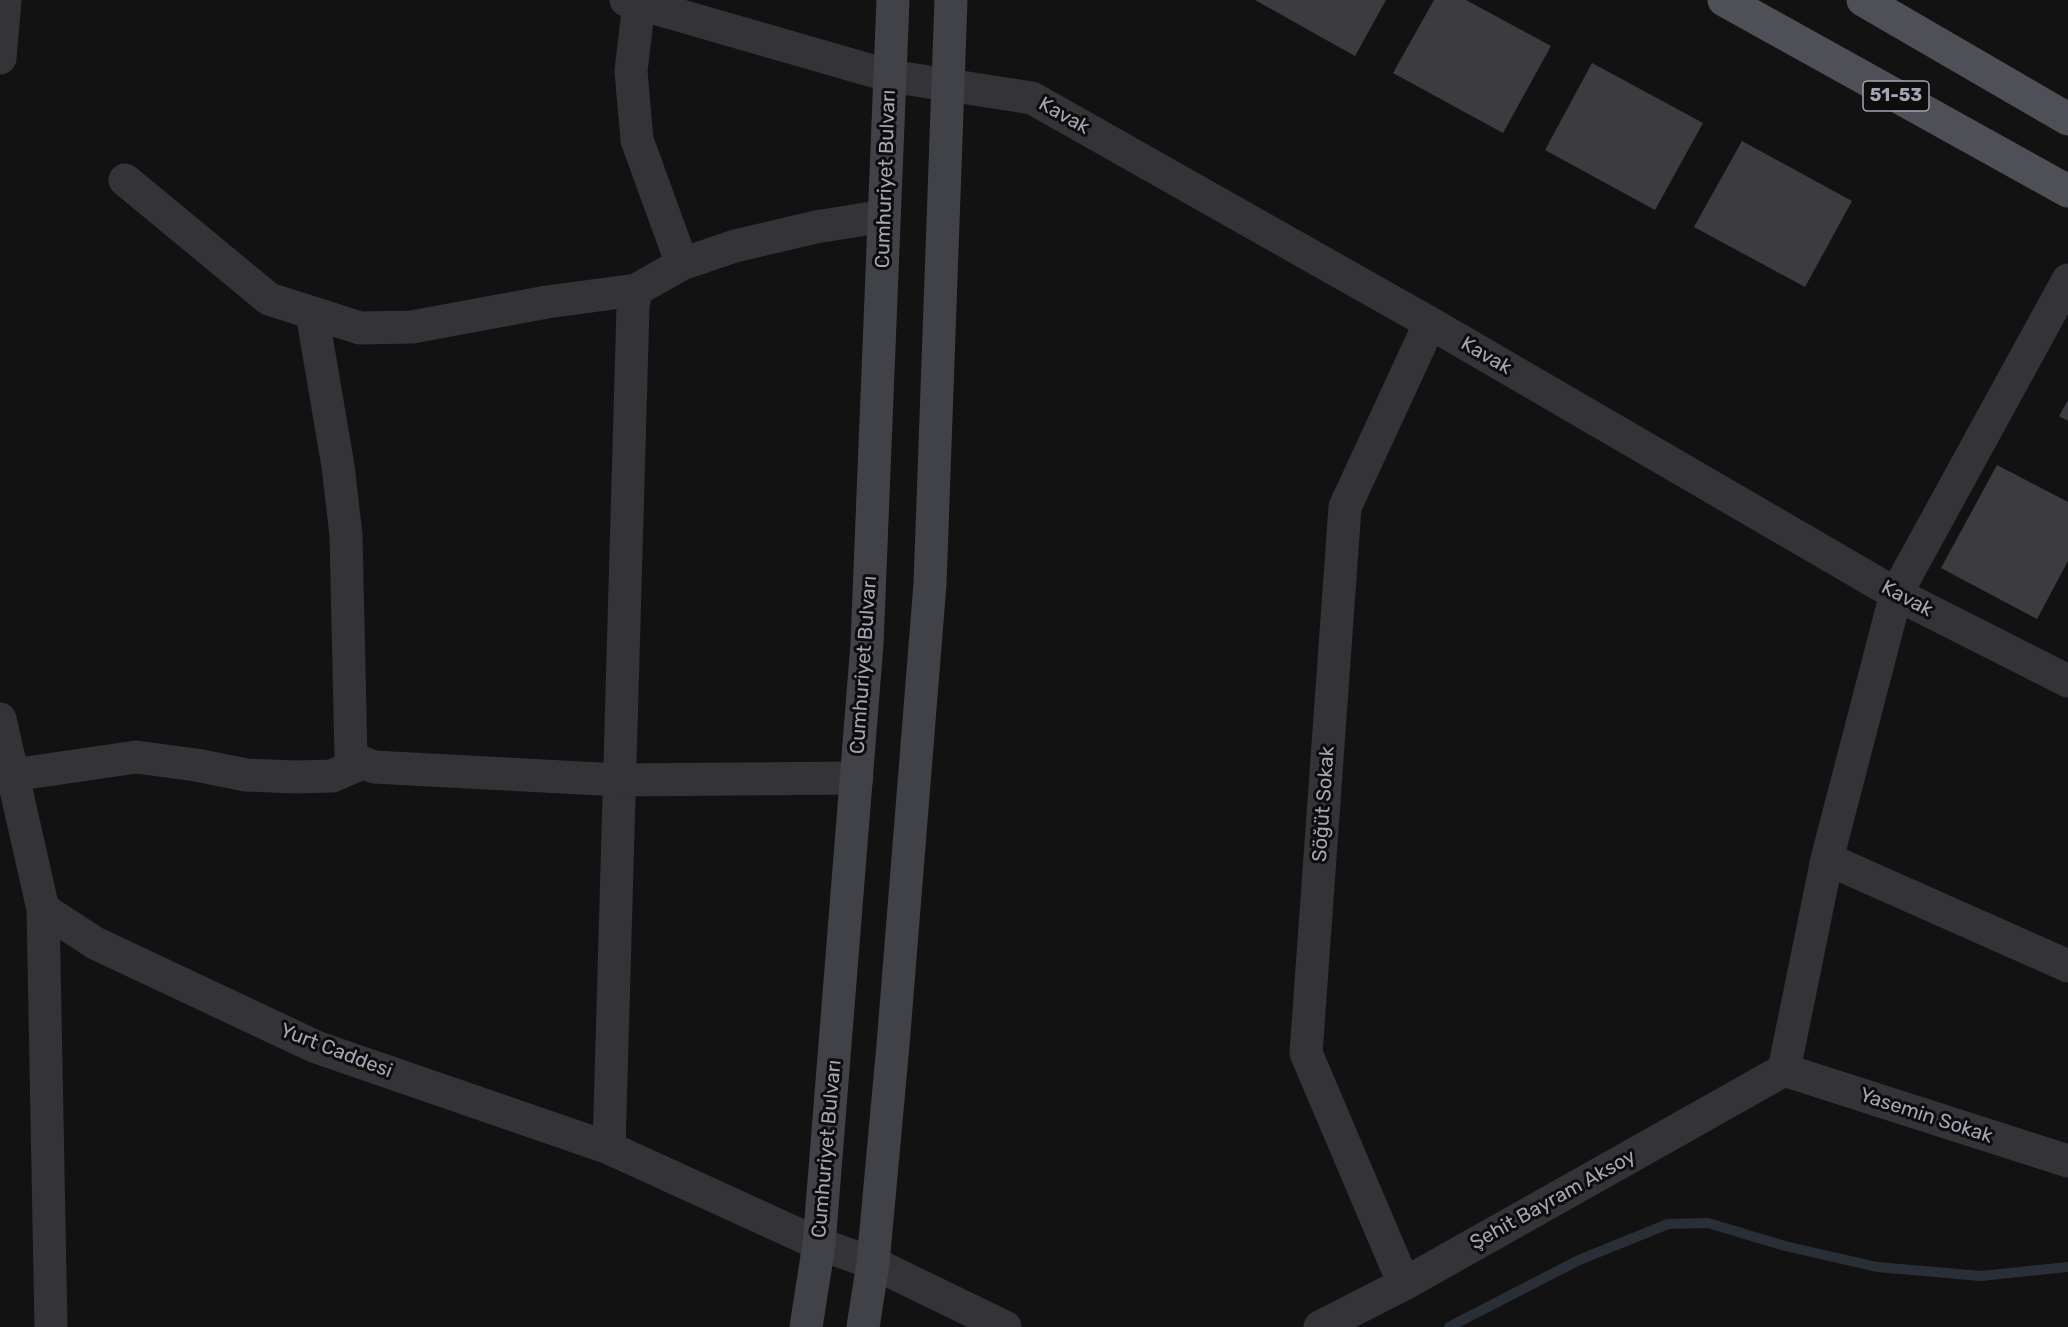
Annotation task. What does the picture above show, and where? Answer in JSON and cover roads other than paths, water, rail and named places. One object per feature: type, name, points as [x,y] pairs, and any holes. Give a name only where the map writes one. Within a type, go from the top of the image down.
[{"type":"main road","name":"Cumhuriyet Bulvarı","points":[[806,1327],[819,1244],[867,644],[892,0]]},
{"type":"main road","points":[[863,1327],[873,1263],[893,1045],[930,584],[951,0]]},
{"type":"main road","name":"51-53","points":[[1724,0],[2068,191]]},
{"type":"main road","points":[[1863,0],[2068,119]]},
{"type":"street","points":[[0,58],[5,0]]},
{"type":"street","points":[[633,2],[631,71],[637,140],[682,264]]},
{"type":"street","name":"Kavak","points":[[633,2],[890,76],[1032,98],[1430,323],[1896,594],[2068,681]]},
{"type":"street","points":[[125,180],[269,299],[360,328],[412,327],[547,302],[636,290],[682,264],[735,246],[816,227],[884,216]]},
{"type":"street","points":[[1784,1070],[1827,859],[1896,594],[2068,280]]},
{"type":"street","points":[[609,1148],[633,307],[636,290]]},
{"type":"street","points":[[312,313],[338,466],[346,536],[351,758],[374,767],[619,780],[857,778]]},
{"type":"street","name":"Söğüt Sokak","points":[[1404,1284],[1306,1053],[1345,507],[1430,323]]},
{"type":"street","points":[[0,719],[43,909],[51,1327]]},
{"type":"street","points":[[13,775],[136,757],[246,775],[296,777],[332,776],[362,763]]},
{"type":"street","points":[[1827,859],[2068,966]]},
{"type":"street","name":"Yurt Caddesi","points":[[43,909],[95,943],[316,1047],[609,1148],[819,1244]]},
{"type":"street","name":"Şehit Bayram Aksoy","points":[[1320,1327],[1404,1284],[1784,1070]]},
{"type":"street","name":"Yasemin Sokak","points":[[1784,1070],[2068,1161]]},
{"type":"street","points":[[819,1244],[873,1263],[1005,1327]]},
{"type":"waterway","points":[[1449,1327],[1579,1260],[1668,1224],[1708,1223],[1785,1246],[1877,1267],[1981,1276],[2068,1267]]}]
